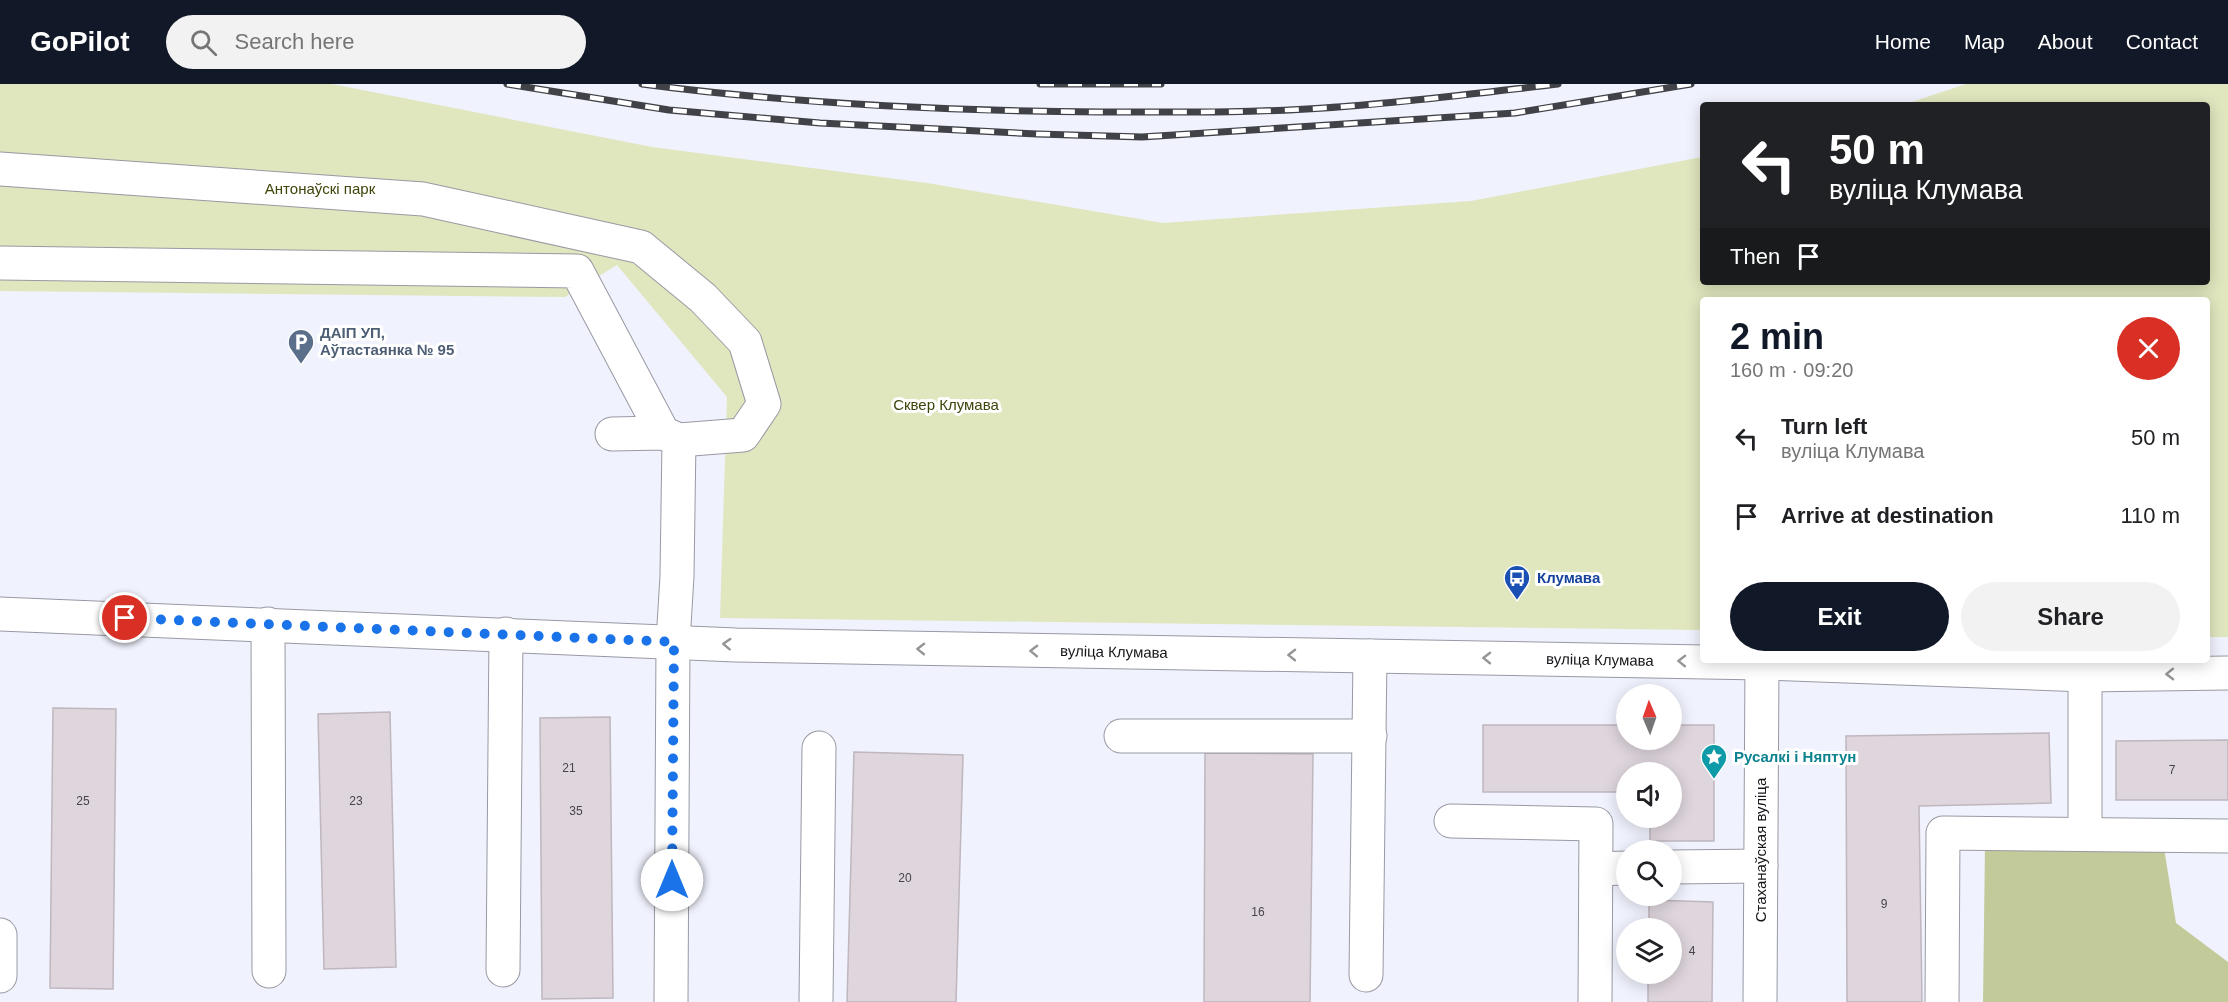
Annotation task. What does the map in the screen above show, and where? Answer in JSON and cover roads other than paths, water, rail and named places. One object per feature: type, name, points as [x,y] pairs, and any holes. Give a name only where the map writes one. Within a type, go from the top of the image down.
[{"type":"street","points":[[0,169],[423,199],[641,247],[703,298],[745,342],[765,404],[743,435],[612,434]]},
{"type":"street","points":[[0,263],[577,271],[671,436],[677,576],[674,642],[671,1002]]},
{"type":"street","name":"вуліца Клумава","points":[[0,614],[674,642],[968,650],[1700,662]]},
{"type":"street","points":[[268,624],[269,971]]},
{"type":"street","points":[[503,970],[506,634]]},
{"type":"street","points":[[1366,975],[1370,656]]},
{"type":"street","name":"вуліца Клумава","points":[[1762,663],[2085,675],[2228,673]]},
{"type":"street","name":"Стаханаўская вуліца","points":[[1760,1002],[1762,663]]},
{"type":"street","points":[[2085,675],[2085,834]]},
{"type":"street","points":[[1121,736],[1370,736]]},
{"type":"street","points":[[816,1002],[819,748]]},
{"type":"street","points":[[1451,821],[1596,824],[1611,868],[1595,1002]]},
{"type":"street","points":[[1942,1002],[1943,833],[2228,836]]},
{"type":"street","points":[[1682,867],[1761,866]]},
{"type":"street","points":[[0,935],[0,976]]},
{"type":"railway","points":[[507,84],[669,110],[820,123],[1142,137],[1515,113],[1691,84]]},
{"type":"railway","points":[[642,84],[757,97],[872,105],[987,110],[1158,112],[1296,110],[1412,101],[1558,84]]},
{"type":"railway","points":[[1040,84],[1161,84]]},
{"type":"place","name":"ДАІП УП, Аўтастаянка № 95","points":[[301,365]]},
{"type":"place","name":"Клумава","points":[[1517,601]]},
{"type":"place","name":"Русалкі і Няптун","points":[[1714,780]]},
{"type":"park label","name":"Антонаўскі парк","points":[[320,189]]},
{"type":"park label","name":"Сквер Клумава","points":[[946,405]]}]
